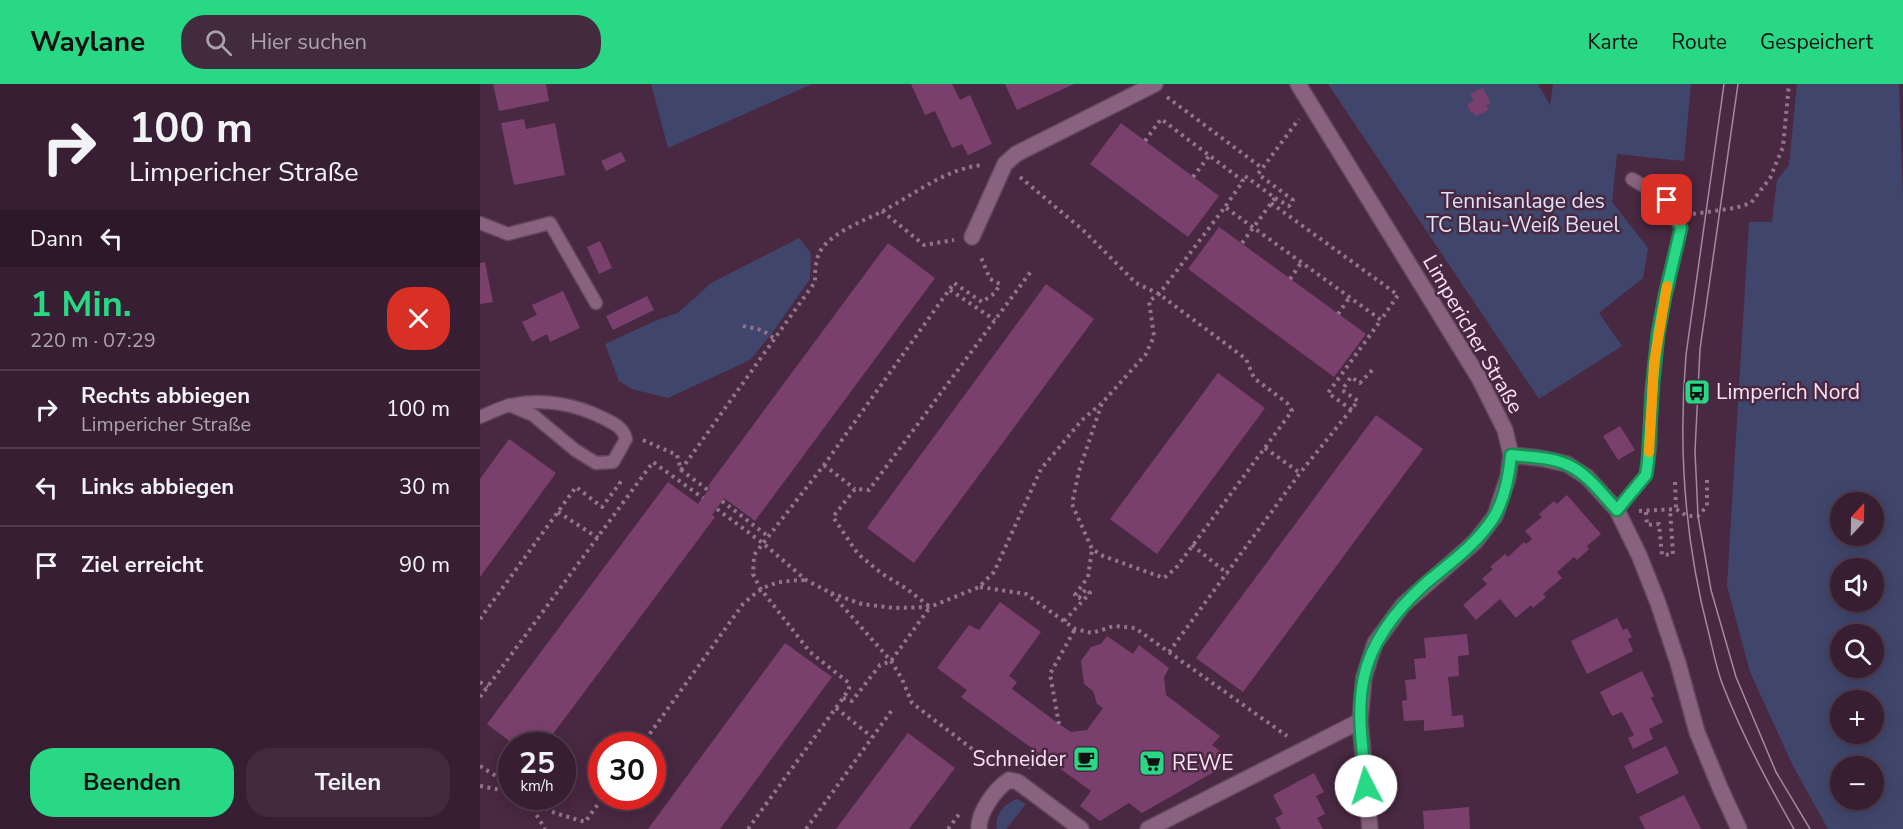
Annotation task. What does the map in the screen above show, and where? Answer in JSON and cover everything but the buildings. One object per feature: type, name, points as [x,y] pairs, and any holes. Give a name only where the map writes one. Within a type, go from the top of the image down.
[{"type":"street","name":"Limpericher Straße","points":[[1298,84],[1479,378],[1505,430],[1511,455]]},
{"type":"street","points":[[972,237],[1005,165],[1016,154],[1153,85]]},
{"type":"street","points":[[1370,829],[1360,721],[1364,677],[1375,643],[1403,605],[1475,542],[1495,516],[1508,477],[1511,455],[1567,464],[1587,477],[1617,510],[1639,555],[1658,603],[1697,732],[1739,829]]},
{"type":"street","points":[[1148,829],[1360,721]]},
{"type":"street","points":[[979,829],[979,817],[1002,785],[1009,780],[1018,782],[1081,829]]},
{"type":"lane","points":[[1617,510],[1646,475],[1657,344],[1665,296],[1681,228],[1667,200],[1632,178]]},
{"type":"lane","points":[[480,223],[508,234],[550,223],[596,303]]},
{"type":"lane","points":[[480,417],[509,405],[542,401],[586,409],[614,423],[624,431],[626,439],[613,462],[596,463],[575,450],[533,415],[509,405]]},
{"type":"path","points":[[1681,228],[1695,212],[1735,208],[1751,203],[1770,178],[1783,147],[1789,84]]},
{"type":"path","points":[[1153,85],[1262,168]]},
{"type":"path","points":[[1245,176],[1289,206],[1293,200],[1258,174],[1310,104]]},
{"type":"path","points":[[717,508],[764,543],[806,580],[831,593],[862,604],[894,608],[930,608],[979,586],[994,572],[1041,469],[1082,420],[1102,403],[1146,354],[1154,336],[1149,301],[1159,294],[1243,181],[1161,119],[1145,141]]},
{"type":"path","points":[[1193,177],[1209,156]]},
{"type":"path","points":[[681,470],[815,282],[816,262],[824,247],[854,225],[938,179],[976,166],[1005,165],[1083,231],[1136,283],[1159,294],[1246,359],[1254,378],[1287,403],[1292,411],[1176,568],[1164,578],[1103,556],[1092,549]]},
{"type":"path","points":[[1242,243],[1275,198]]},
{"type":"path","points":[[1271,203],[1398,296],[1328,393],[1352,410]]},
{"type":"path","points":[[1224,207],[1381,320]]},
{"type":"path","points":[[748,829],[849,689],[849,683],[810,652],[760,588],[753,574],[754,555],[824,465],[954,283],[982,302],[995,293],[1000,284],[990,279],[972,237],[924,245],[882,211]]},
{"type":"path","points":[[1290,279],[1301,263]]},
{"type":"path","points":[[824,465],[855,489],[869,490],[1032,270]]},
{"type":"path","points":[[950,290],[995,320]]},
{"type":"path","points":[[1338,314],[1349,298]]},
{"type":"path","points":[[743,326],[762,330],[775,339]]},
{"type":"path","points":[[1168,652],[1228,574],[1300,473],[1358,401],[1342,390],[1351,377],[1359,383],[1374,368]]},
{"type":"path","points":[[1064,621],[1090,593],[1086,589],[1079,598],[1075,595],[1088,577],[1092,549],[1072,504],[1079,471],[1102,403]]},
{"type":"path","points":[[624,431],[677,455],[681,470],[708,490]]},
{"type":"path","points":[[1265,448],[1300,473]]},
{"type":"path","points":[[480,619],[576,487],[602,507],[620,483],[610,477],[613,462]]},
{"type":"path","points":[[480,697],[653,462],[703,498]]},
{"type":"path","points":[[1670,509],[1673,554],[1662,555],[1659,524],[1647,525],[1646,512],[1670,509],[1676,509],[1686,516],[1698,516],[1707,506],[1707,480]]},
{"type":"path","points":[[1675,482],[1676,509]]},
{"type":"path","points":[[855,489],[833,517],[858,554],[880,573],[907,589],[930,608]]},
{"type":"path","points":[[722,501],[769,537]]},
{"type":"path","points":[[558,512],[598,538]]},
{"type":"path","points":[[1192,545],[1228,574]]},
{"type":"path","points":[[651,732],[743,604],[760,588],[782,581],[806,580]]},
{"type":"path","points":[[979,586],[1026,594],[1075,629],[1092,633],[1114,626],[1135,628],[1304,749]]},
{"type":"path","points":[[831,593],[891,661],[912,702],[1002,771],[1009,780]]},
{"type":"path","points":[[843,698],[852,701],[880,665],[891,661],[930,608]]},
{"type":"path","points":[[1059,724],[1050,674],[1075,629]]},
{"type":"path","points":[[480,682],[488,687]]},
{"type":"path","points":[[836,708],[872,737]]},
{"type":"path","points":[[806,829],[892,710]]},
{"type":"path","points":[[480,766],[498,778]]},
{"type":"path","points":[[480,786],[498,790]]},
{"type":"path","points":[[533,810],[545,829]]},
{"type":"path","points":[[551,810],[585,822]]},
{"type":"path","points":[[580,829],[594,810]]},
{"type":"green space","points":[[651,84],[812,84],[668,148]]},
{"type":"green space","name":"Tennisanlage des TC Blau-Weiß Beuel","points":[[1328,84],[1538,84],[1550,105],[1553,84],[1691,84],[1684,161],[1617,154],[1612,202],[1648,248],[1643,278],[1599,313],[1622,346],[1539,399]]},
{"type":"green space","points":[[1797,84],[1899,84],[1903,198],[1903,829],[1828,829],[1792,764],[1750,672],[1727,586],[1749,222],[1772,222],[1777,180],[1789,165]]},
{"type":"green space","points":[[799,238],[811,253],[810,279],[750,360],[668,398],[632,389],[619,381],[605,344],[678,313],[711,283]]},
{"type":"green space","points":[[1017,799],[1026,804],[1006,829],[997,829],[997,819],[1001,811]]},
{"type":"tram line","points":[[1724,84],[1686,355],[1683,461],[1689,531],[1701,600],[1720,677],[1746,739],[1794,829]]},
{"type":"tram line","points":[[1738,84],[1700,349],[1695,451],[1698,516],[1711,590],[1736,677],[1776,772],[1810,829]]},
{"type":"slow traffic","points":[[1649,452],[1654,363],[1667,286]]},
{"type":"place","name":"Limperich Nord","points":[[1697,392]]},
{"type":"place","name":"Schneider","points":[[1086,759]]},
{"type":"place","name":"REWE","points":[[1152,763]]},
{"type":"route","points":[[1366,786],[1360,721],[1364,677],[1375,643],[1403,605],[1475,542],[1495,516],[1508,477],[1511,455],[1567,464],[1587,477],[1617,510],[1646,475],[1658,334],[1681,228],[1667,200]]}]
